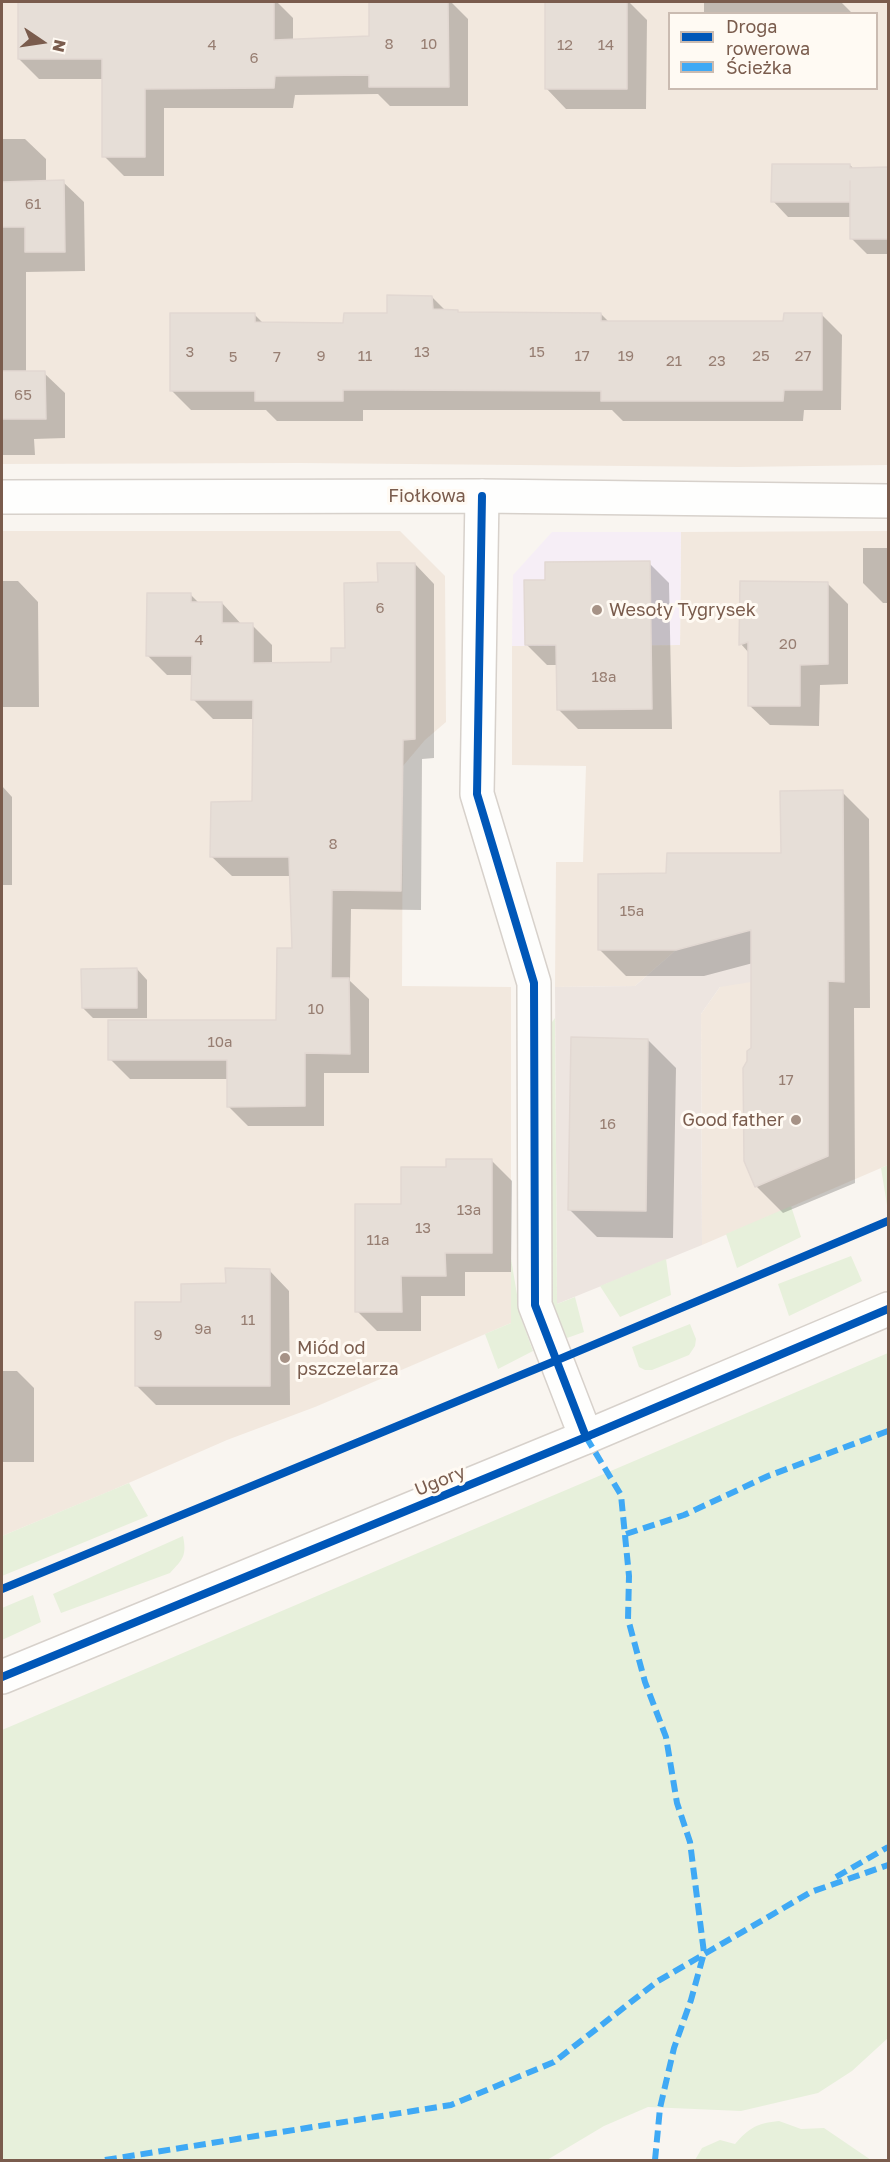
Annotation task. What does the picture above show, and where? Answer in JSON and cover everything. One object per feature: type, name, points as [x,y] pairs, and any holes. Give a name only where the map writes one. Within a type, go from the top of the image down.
[{"type":"street","name":"Fiołkowa","points":[[2,497],[482,496],[888,501]]},
{"type":"street","points":[[482,496],[477,794],[534,983],[535,1305],[586,1437]]},
{"type":"street","name":"Ugory","points":[[2,1677],[586,1437],[888,1309]]},
{"type":"shaded area","points":[[2,2],[888,2],[888,465],[739,467],[299,463],[2,464]]},
{"type":"shaded area","points":[[2,531],[400,531],[445,576],[446,722],[425,740],[403,766],[402,986],[511,987],[511,1323],[315,1407],[227,1440],[2,1536]]},
{"type":"shaded area","points":[[888,531],[888,1165],[702,1245],[701,1014],[720,987],[676,950],[635,986],[555,987],[556,862],[583,862],[586,766],[512,765],[512,646],[680,645],[681,532]]},
{"type":"shaded area","name":"Wesoły Tygrysek","points":[[552,532],[681,532],[680,645],[512,646],[513,575]]},
{"type":"shaded area","points":[[751,925],[751,982],[720,987],[701,1014],[702,1245],[557,1304],[555,987],[635,986],[676,950]]},
{"type":"green space","points":[[555,1018],[557,1304],[575,1297],[584,1332],[567,1338],[553,1305],[549,1026]]},
{"type":"green space","points":[[888,1165],[888,1205],[887,1205],[881,1168]]},
{"type":"green space","points":[[791,1206],[801,1237],[737,1268],[726,1234]]},
{"type":"green space","points":[[851,1256],[862,1281],[789,1316],[778,1284]]},
{"type":"green space","points":[[511,1259],[521,1318],[533,1351],[498,1369],[485,1334],[511,1323]]},
{"type":"green space","points":[[666,1259],[671,1295],[620,1317],[600,1286]]},
{"type":"green space","points":[[690,1324],[696,1339],[695,1346],[689,1355],[652,1370],[639,1367],[632,1347]]},
{"type":"green space","points":[[888,1353],[888,2038],[852,2071],[818,2093],[741,2111],[648,2107],[604,2126],[547,2160],[2,2160],[2,1730]]},
{"type":"green space","points":[[129,1483],[148,1516],[2,1576],[2,1536]]},
{"type":"green space","points":[[183,1536],[183,1557],[170,1573],[61,1613],[53,1594]]},
{"type":"green space","points":[[33,1595],[41,1622],[2,1640],[2,1608]]},
{"type":"green space","points":[[779,2121],[801,2129],[824,2128],[871,2160],[695,2160],[702,2148],[720,2140],[735,2144],[754,2127]]},
{"type":"building","points":[[18,2],[274,2],[274,40],[369,36],[369,2],[448,2],[449,87],[369,87],[369,75],[275,76],[274,88],[145,89],[145,157],[102,157],[102,59],[18,59]]},
{"type":"building","points":[[545,2],[627,2],[627,89],[545,89]]},
{"type":"building","points":[[772,164],[850,164],[850,168],[888,167],[888,239],[850,239],[850,202],[771,202]]},
{"type":"building","points":[[64,180],[65,252],[25,252],[25,227],[2,227],[2,182]]},
{"type":"building","points":[[387,295],[432,296],[433,309],[458,310],[458,312],[601,313],[601,321],[783,321],[784,313],[822,313],[822,390],[784,390],[783,401],[601,401],[601,391],[343,390],[343,401],[255,401],[255,391],[170,391],[170,313],[255,313],[255,322],[343,323],[344,313],[387,313]]},
{"type":"building","points":[[2,371],[45,371],[46,419],[2,419]]},
{"type":"building","points":[[650,561],[652,709],[557,710],[556,645],[525,645],[524,580],[545,580],[545,562]]},
{"type":"building","points":[[377,563],[415,563],[415,739],[403,740],[401,891],[332,890],[331,978],[349,978],[350,1054],[305,1053],[305,1106],[227,1107],[227,1060],[108,1060],[108,1020],[276,1020],[277,948],[292,948],[289,857],[210,857],[211,802],[252,801],[253,700],[191,700],[192,656],[146,656],[147,593],[191,593],[191,602],[222,602],[222,623],[253,623],[253,663],[331,662],[331,648],[345,648],[344,583],[378,582]]},
{"type":"building","points":[[740,581],[828,582],[828,664],[800,665],[800,706],[748,706],[748,642],[739,645]]},
{"type":"building","points":[[843,790],[844,982],[828,981],[828,1156],[755,1187],[744,1161],[743,1068],[747,1061],[747,1051],[751,1048],[751,930],[676,950],[598,950],[598,874],[666,873],[667,853],[781,853],[780,791]]},
{"type":"building","points":[[137,968],[137,1008],[82,1008],[81,969]]},
{"type":"building","points":[[571,1037],[648,1039],[646,1211],[568,1210]]},
{"type":"building","points":[[446,1159],[492,1159],[492,1253],[445,1253],[446,1276],[401,1276],[402,1312],[355,1312],[355,1204],[401,1204],[401,1167],[446,1167]]},
{"type":"building","points":[[225,1268],[270,1269],[270,1386],[135,1386],[135,1302],[181,1302],[181,1284],[226,1283]]},
{"type":"marked path","points":[[626,1534],[684,1515],[768,1476],[888,1431]]},
{"type":"marked path","points":[[586,1437],[621,1495],[629,1576],[628,1619],[645,1682],[666,1737],[677,1803],[690,1842],[704,1953],[674,2048],[660,2108],[655,2160]]},
{"type":"marked path","points":[[836,1877],[888,1847]]},
{"type":"marked path","points":[[105,2160],[451,2105],[554,2062],[658,1981],[811,1892],[888,1865]]},
{"type":"cycle path","points":[[482,496],[477,794],[534,983],[535,1305],[586,1437]]},
{"type":"cycle path","points":[[2,1589],[888,1221]]},
{"type":"cycle path","points":[[2,1677],[586,1437],[888,1309]]},
{"type":"place","name":"Wesoły Tygrysek","points":[[597,610]]},
{"type":"place","name":"Good father","points":[[796,1120]]},
{"type":"place","name":"Miód od pszczelarza","points":[[285,1358]]}]
